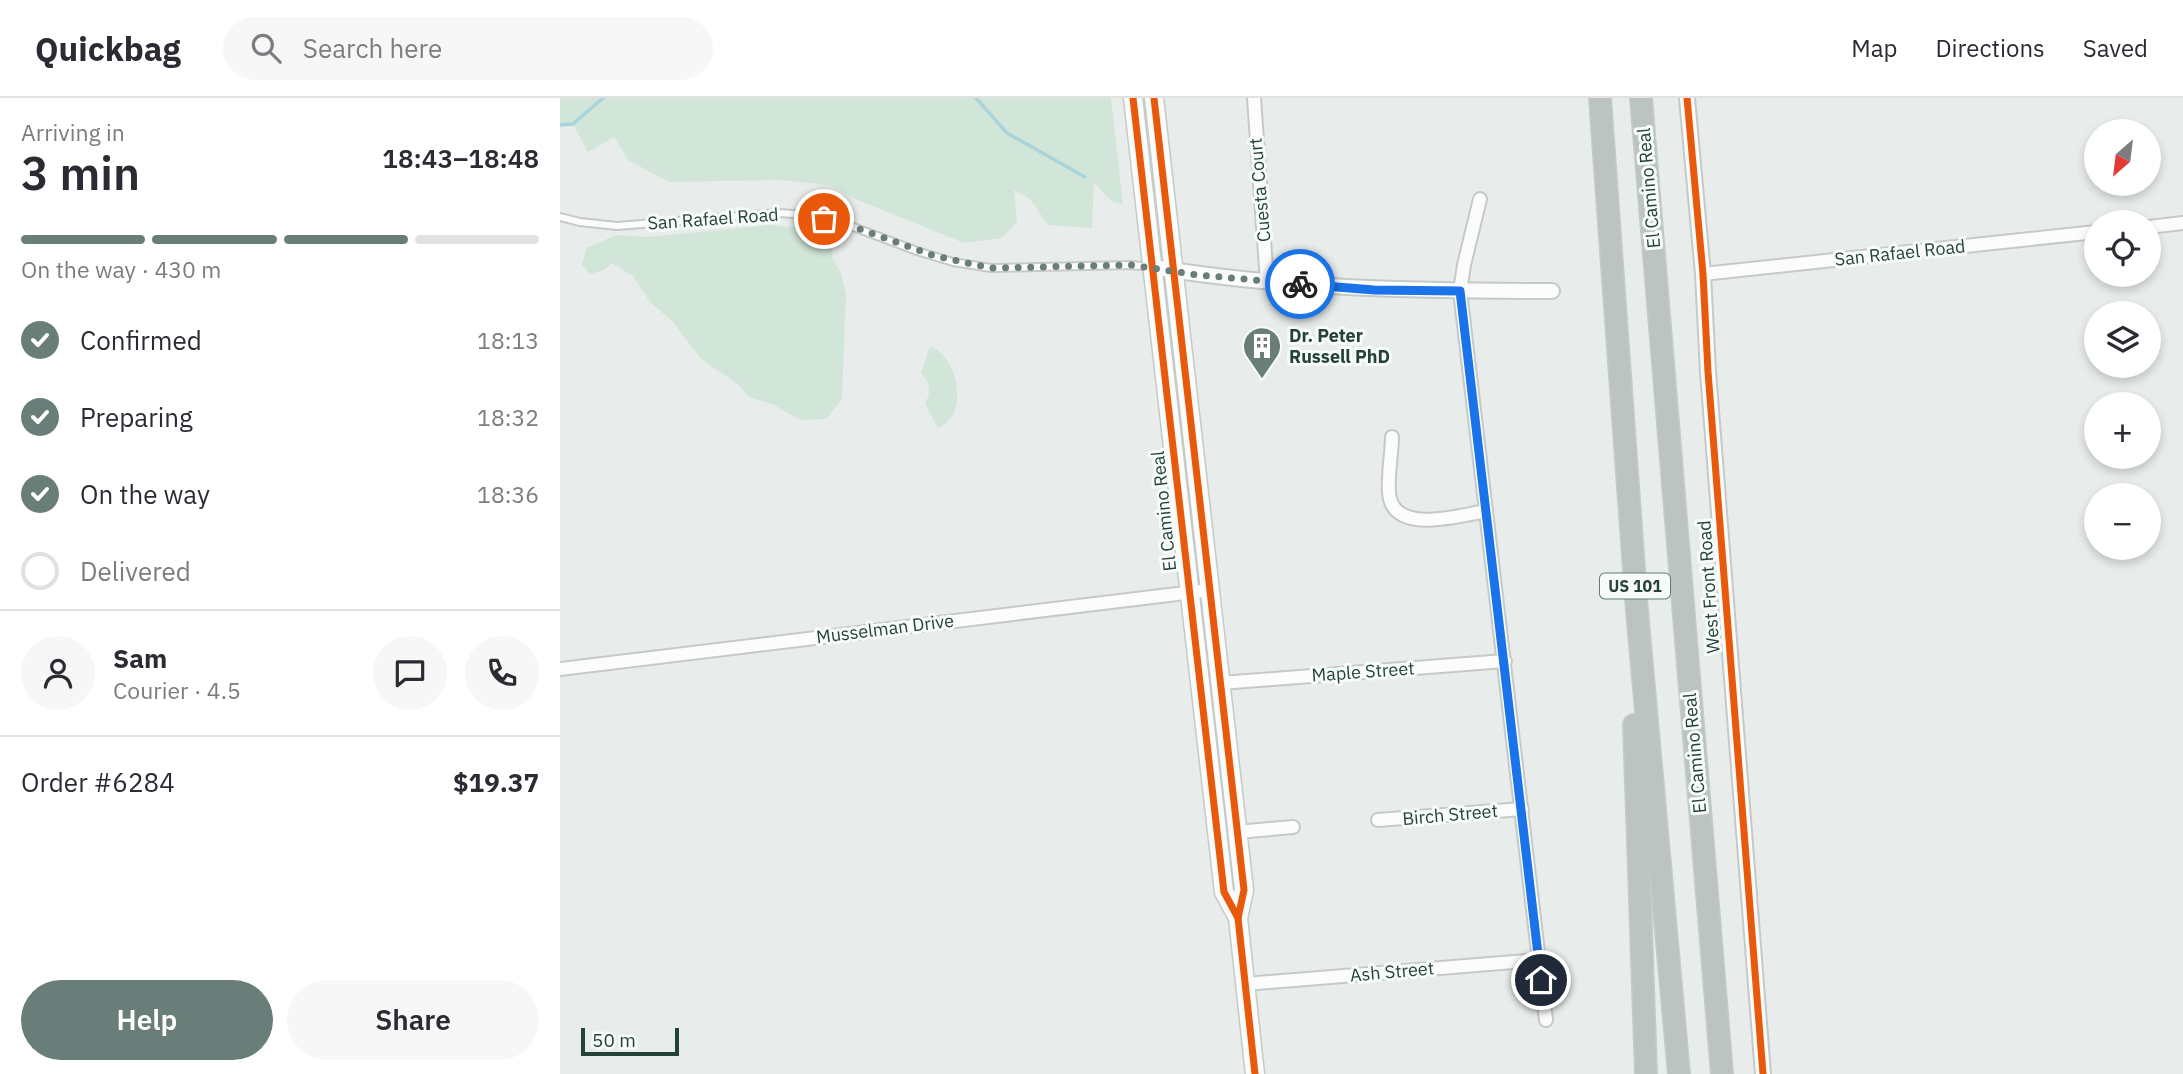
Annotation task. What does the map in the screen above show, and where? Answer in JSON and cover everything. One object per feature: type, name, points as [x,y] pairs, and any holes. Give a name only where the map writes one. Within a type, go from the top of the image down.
[{"type":"highway","name":"US 101","points":[[1600,98],[1637,611],[1679,1074]]},
{"type":"highway","name":"El Camino Real","points":[[1641,98],[1722,1074]]},
{"type":"highway","points":[[1637,611],[1633,676],[1646,1074]]},
{"type":"main road","name":"El Camino Real","points":[[1133,98],[1224,892],[1238,918]]},
{"type":"main road","name":"El Camino Real","points":[[1153,98],[1244,890],[1238,918],[1255,1074]]},
{"type":"street","name":"Cuesta Court","points":[[1254,98],[1267,282]]},
{"type":"street","name":"West Front Road","points":[[1687,98],[1703,274],[1708,372],[1763,1074]]},
{"type":"street","points":[[1480,199],[1460,291],[1546,1020]]},
{"type":"street","points":[[2161,226],[2183,223]]},
{"type":"street","name":"San Rafael Road","points":[[1703,274],[2084,233]]},
{"type":"street","points":[[1152,267],[1267,282],[1374,290],[1552,291]]},
{"type":"street","points":[[1392,438],[1390,497],[1399,512],[1417,520],[1428,520],[1486,511]]},
{"type":"street","name":"Musselman Drive","points":[[560,669],[1210,590]]},
{"type":"street","name":"Maple Street","points":[[1221,683],[1505,661]]},
{"type":"street","name":"Birch Street","points":[[1378,820],[1522,809]]},
{"type":"street","points":[[1237,832],[1293,827]]},
{"type":"street","name":"Ash Street","points":[[1245,984],[1539,960]]},
{"type":"lane","name":"San Rafael Road","points":[[560,217],[617,226],[747,214],[799,214],[840,222],[953,262],[991,268],[1131,265],[1152,267]]},
{"type":"green space","points":[[560,98],[1111,98],[1123,204],[1112,202],[1094,183],[1092,228],[1048,225],[1030,199],[1014,190],[1017,222],[1002,238],[964,243],[857,200],[830,185],[779,180],[669,182],[628,160],[614,137],[588,152],[573,124],[560,125]]},
{"type":"green space","points":[[772,225],[819,230],[833,238],[832,257],[841,273],[846,294],[842,399],[826,419],[800,420],[774,405],[749,397],[739,385],[701,359],[673,322],[650,302],[633,276],[612,263],[604,270],[590,274],[582,265],[586,248],[616,235],[646,237]]},
{"type":"green space","points":[[930,346],[945,357],[950,365],[957,395],[954,413],[938,429],[925,403],[929,387],[921,373]]},
{"type":"waterway","points":[[560,125],[573,124],[603,98]]},
{"type":"waterway","points":[[976,98],[1007,133],[1085,177]]},
{"type":"cycle path","points":[[1133,98],[1224,892],[1238,918],[1255,1074]]},
{"type":"cycle path","points":[[1154,98],[1244,890],[1238,918]]},
{"type":"cycle path","points":[[1687,98],[1703,274],[1708,372],[1763,1074]]},
{"type":"way so far","points":[[824,219],[840,222],[953,262],[991,268],[1131,265],[1198,275],[1300,284]]},
{"type":"place","name":"Dr. Peter Russell PhD","points":[[1262,380]]},
{"type":"route","points":[[1300,284],[1374,290],[1460,291],[1541,980]]}]
